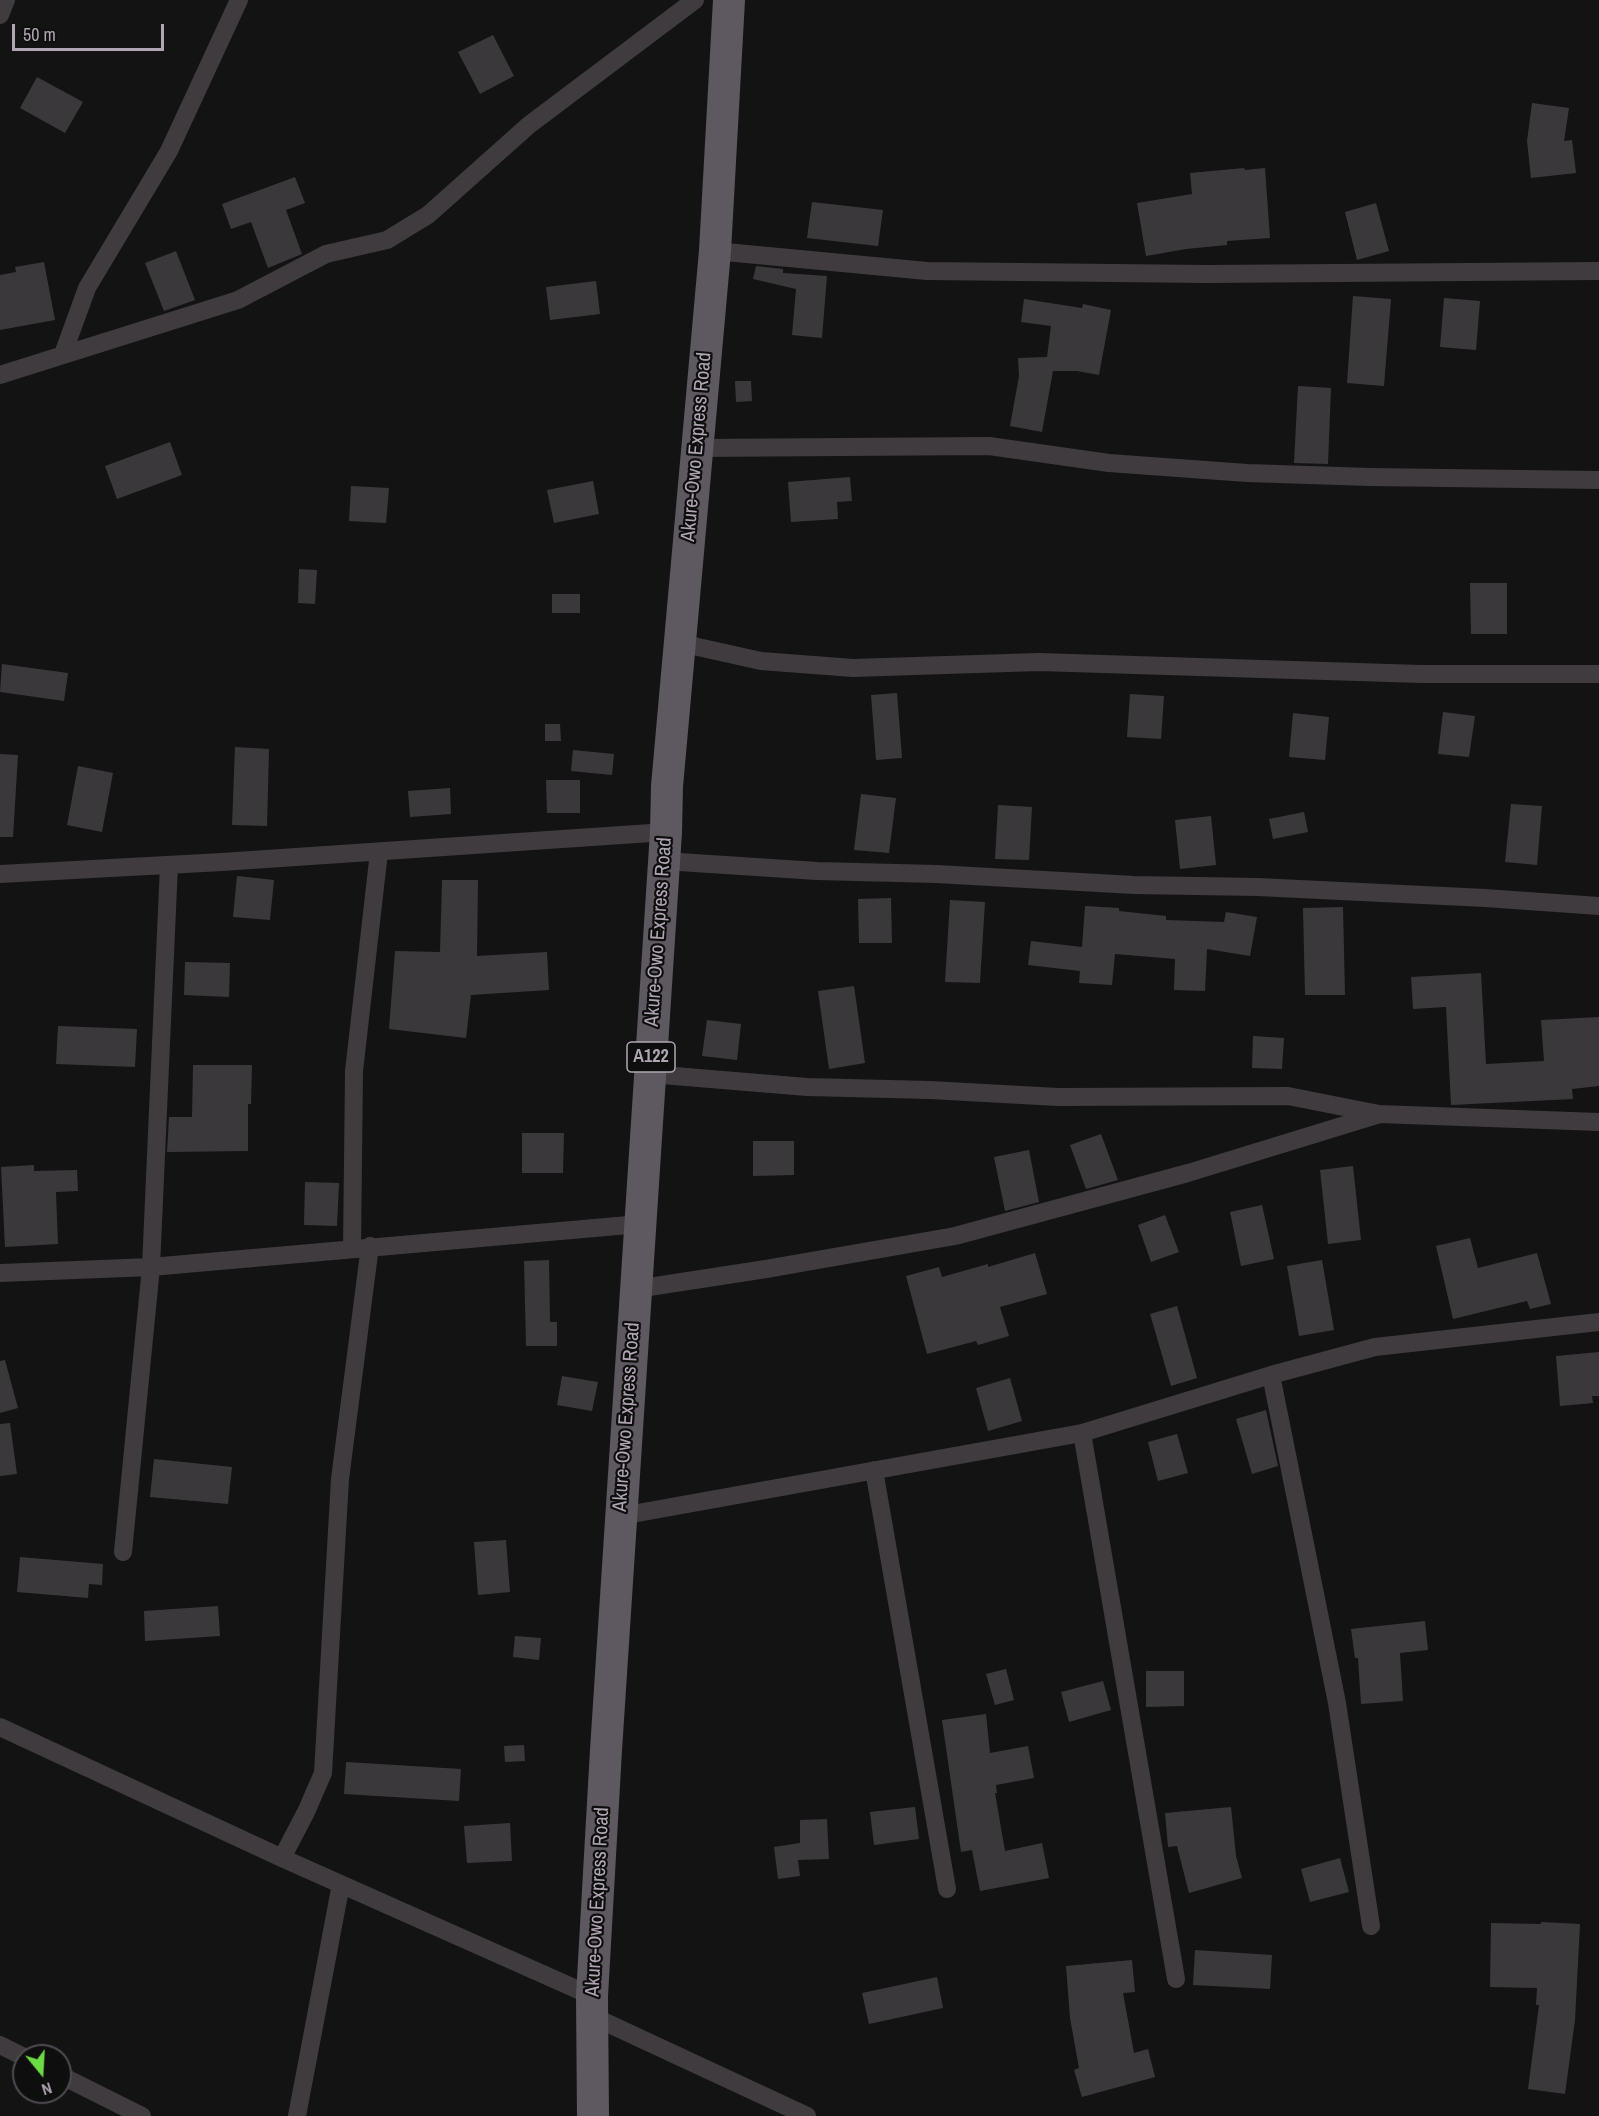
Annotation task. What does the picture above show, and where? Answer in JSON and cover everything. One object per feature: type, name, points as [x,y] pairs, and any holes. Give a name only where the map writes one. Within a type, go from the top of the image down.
[{"type":"highway","name":"Akure-Owo Express Road","points":[[593,2116],[592,2006],[667,786],[715,251],[729,0]]},
{"type":"street","points":[[0,15],[6,0]]},
{"type":"street","points":[[63,354],[87,288],[169,151],[239,0]]},
{"type":"street","points":[[0,375],[238,300],[326,254],[387,240],[428,215],[529,124],[695,0]]},
{"type":"street","points":[[715,251],[927,271],[1207,274],[1599,271]]},
{"type":"street","points":[[698,448],[989,446],[1109,463],[1247,473],[1599,480]]},
{"type":"street","points":[[680,643],[761,661],[853,668],[1040,662],[1421,674],[1599,674]]},
{"type":"street","points":[[0,874],[379,852],[665,847],[817,871],[1485,897],[1599,906]]},
{"type":"street","points":[[282,1858],[323,1773],[340,1479],[361,1247],[354,1071],[379,852]]},
{"type":"street","points":[[123,1552],[151,1267],[169,865]]},
{"type":"street","points":[[650,1074],[807,1087],[1058,1096],[1288,1095],[1379,1114],[1599,1122]]},
{"type":"street","points":[[636,1289],[955,1236],[1188,1173],[1379,1114]]},
{"type":"street","points":[[0,1273],[151,1267],[640,1224]]},
{"type":"street","points":[[621,1516],[1082,1433],[1271,1375],[1375,1347],[1599,1322]]},
{"type":"street","points":[[1271,1375],[1336,1703],[1371,1926]]},
{"type":"street","points":[[1082,1433],[1176,1979]]},
{"type":"street","points":[[874,1470],[947,1889]]},
{"type":"street","points":[[0,1727],[341,1884],[592,2006],[807,2116]]},
{"type":"street","points":[[297,2116],[341,1884]]},
{"type":"street","points":[[72,2081],[142,2116]]},
{"type":"building","points":[[493,35],[514,76],[480,94],[458,52]]},
{"type":"building","points":[[37,77],[83,102],[65,133],[20,108]]},
{"type":"building","points":[[1532,103],[1569,108],[1564,141],[1572,140],[1576,173],[1531,178],[1527,141]]},
{"type":"building","points":[[1244,168],[1245,170],[1265,168],[1270,238],[1227,241],[1227,245],[1146,256],[1137,203],[1192,194],[1190,173]]},
{"type":"building","points":[[295,177],[305,203],[286,210],[302,254],[268,268],[251,222],[231,229],[222,204]]},
{"type":"building","points":[[812,202],[883,210],[878,246],[807,238]]},
{"type":"building","points":[[1376,203],[1389,251],[1357,260],[1345,212]]},
{"type":"building","points":[[176,251],[195,300],[164,311],[145,263]]},
{"type":"building","points":[[44,262],[55,320],[0,330],[0,275],[16,272],[15,267]]},
{"type":"building","points":[[756,266],[783,269],[783,273],[827,276],[822,338],[792,335],[796,289],[753,279]]},
{"type":"building","points":[[596,281],[600,314],[550,320],[546,287]]},
{"type":"building","points":[[1353,296],[1391,299],[1384,386],[1347,383]]},
{"type":"building","points":[[1444,298],[1480,301],[1476,350],[1440,347]]},
{"type":"building","points":[[1024,299],[1082,308],[1083,304],[1111,310],[1099,375],[1077,371],[1053,371],[1042,432],[1010,426],[1019,376],[1018,358],[1047,357],[1051,326],[1021,322]]},
{"type":"building","points":[[735,381],[751,381],[752,401],[736,402]]},
{"type":"building","points":[[1298,386],[1331,388],[1328,464],[1294,463]]},
{"type":"building","points":[[170,442],[182,475],[117,499],[105,466]]},
{"type":"building","points":[[850,477],[852,501],[837,502],[838,519],[791,522],[788,482]]},
{"type":"building","points":[[593,481],[599,514],[554,523],[547,490]]},
{"type":"building","points":[[351,486],[389,488],[386,523],[349,521]]},
{"type":"building","points":[[299,569],[317,570],[315,604],[298,603]]},
{"type":"building","points":[[1470,583],[1507,583],[1507,634],[1471,634]]},
{"type":"building","points":[[552,594],[580,594],[580,613],[552,613]]},
{"type":"building","points":[[2,664],[68,673],[64,701],[0,692]]},
{"type":"building","points":[[897,693],[902,758],[876,760],[871,695]]},
{"type":"building","points":[[1130,694],[1164,696],[1161,739],[1127,737]]},
{"type":"building","points":[[1443,712],[1475,716],[1469,757],[1438,754]]},
{"type":"building","points":[[1293,713],[1329,717],[1325,760],[1289,757]]},
{"type":"building","points":[[545,724],[560,724],[561,741],[545,741]]},
{"type":"building","points":[[235,747],[269,749],[267,826],[232,825]]},
{"type":"building","points":[[573,750],[614,754],[612,775],[571,771]]},
{"type":"building","points":[[0,754],[18,755],[13,837],[0,837]]},
{"type":"building","points":[[78,766],[113,773],[102,832],[67,825]]},
{"type":"building","points":[[546,780],[580,780],[580,813],[547,813]]},
{"type":"building","points":[[450,788],[451,814],[410,817],[408,791]]},
{"type":"building","points":[[861,794],[896,798],[889,853],[854,850]]},
{"type":"building","points":[[1511,804],[1542,806],[1537,865],[1505,862]]},
{"type":"building","points":[[998,805],[1032,807],[1029,860],[995,859]]},
{"type":"building","points":[[1304,812],[1308,832],[1273,839],[1269,819]]},
{"type":"building","points":[[1211,816],[1216,865],[1180,869],[1175,820]]},
{"type":"building","points":[[237,876],[274,880],[270,920],[233,917]]},
{"type":"building","points":[[442,880],[478,880],[477,956],[547,952],[549,990],[471,995],[466,1038],[389,1029],[395,951],[440,952]]},
{"type":"building","points":[[891,898],[892,943],[859,943],[858,899]]},
{"type":"building","points":[[950,900],[985,902],[980,983],[945,982]]},
{"type":"building","points":[[1085,906],[1119,908],[1119,911],[1166,916],[1166,920],[1224,922],[1226,912],[1257,917],[1250,956],[1207,949],[1205,991],[1174,990],[1175,959],[1115,954],[1112,985],[1079,983],[1080,971],[1028,965],[1031,941],[1082,947]]},
{"type":"building","points":[[1343,907],[1345,995],[1305,995],[1303,908]]},
{"type":"building","points":[[185,962],[230,963],[229,997],[184,995]]},
{"type":"building","points":[[1481,973],[1486,1064],[1544,1061],[1541,1020],[1599,1017],[1599,1086],[1572,1089],[1573,1099],[1451,1105],[1446,1007],[1413,1009],[1411,977]]},
{"type":"building","points":[[854,986],[865,1063],[829,1069],[818,991]]},
{"type":"building","points":[[707,1020],[741,1024],[737,1060],[702,1056]]},
{"type":"building","points":[[58,1026],[137,1029],[135,1067],[56,1064]]},
{"type":"building","points":[[1253,1036],[1284,1038],[1282,1069],[1252,1068]]},
{"type":"building","points":[[193,1065],[252,1065],[251,1104],[248,1104],[248,1151],[167,1152],[169,1117],[192,1117]]},
{"type":"building","points":[[522,1133],[564,1133],[563,1173],[522,1173]]},
{"type":"building","points":[[1101,1134],[1118,1180],[1086,1189],[1070,1145]]},
{"type":"building","points":[[753,1141],[794,1141],[794,1175],[753,1176]]},
{"type":"building","points":[[1029,1150],[1039,1202],[1005,1211],[994,1157]]},
{"type":"building","points":[[34,1165],[34,1171],[77,1170],[78,1191],[56,1192],[58,1244],[5,1247],[1,1167]]},
{"type":"building","points":[[1353,1166],[1361,1240],[1328,1244],[1320,1170]]},
{"type":"building","points":[[305,1182],[339,1183],[337,1226],[304,1225]]},
{"type":"building","points":[[1262,1205],[1274,1259],[1241,1266],[1230,1212]]},
{"type":"building","points":[[1165,1215],[1179,1252],[1151,1262],[1138,1225]]},
{"type":"building","points":[[1470,1238],[1478,1268],[1537,1253],[1551,1304],[1530,1309],[1527,1301],[1453,1319],[1436,1246]]},
{"type":"building","points":[[1035,1253],[1047,1294],[1000,1307],[1009,1336],[978,1345],[976,1341],[927,1354],[906,1276],[939,1267],[942,1277],[988,1264],[988,1267]]},
{"type":"building","points":[[549,1260],[550,1322],[557,1322],[557,1346],[526,1346],[524,1261]]},
{"type":"building","points":[[1322,1260],[1334,1330],[1299,1336],[1287,1266]]},
{"type":"building","points":[[1177,1306],[1197,1378],[1171,1386],[1150,1314]]},
{"type":"building","points":[[1599,1352],[1599,1396],[1592,1396],[1593,1403],[1560,1406],[1556,1356]]},
{"type":"building","points":[[5,1360],[18,1408],[0,1413],[0,1361]]},
{"type":"building","points":[[562,1376],[598,1382],[592,1411],[557,1405]]},
{"type":"building","points":[[1010,1378],[1022,1421],[988,1431],[976,1388]]},
{"type":"building","points":[[1266,1410],[1278,1466],[1252,1474],[1236,1419]]},
{"type":"building","points":[[10,1423],[17,1474],[0,1476],[0,1424]]},
{"type":"building","points":[[1177,1434],[1188,1473],[1158,1481],[1148,1442]]},
{"type":"building","points":[[154,1459],[232,1467],[228,1504],[150,1497]]},
{"type":"building","points":[[506,1540],[510,1592],[478,1595],[474,1542]]},
{"type":"building","points":[[20,1557],[103,1564],[102,1585],[89,1584],[88,1598],[17,1592]]},
{"type":"building","points":[[218,1606],[220,1636],[145,1641],[144,1611]]},
{"type":"building","points":[[1425,1621],[1428,1650],[1400,1653],[1403,1701],[1361,1704],[1358,1658],[1355,1658],[1351,1629]]},
{"type":"building","points":[[515,1636],[541,1638],[539,1660],[513,1657]]},
{"type":"building","points":[[1006,1669],[1014,1700],[995,1705],[986,1674]]},
{"type":"building","points":[[1146,1671],[1184,1671],[1184,1706],[1146,1707]]},
{"type":"building","points":[[1103,1681],[1111,1710],[1069,1722],[1061,1692]]},
{"type":"building","points":[[986,1714],[990,1753],[1028,1746],[1034,1778],[996,1785],[997,1793],[995,1793],[1005,1851],[1042,1843],[1049,1878],[980,1891],[972,1850],[961,1852],[942,1720]]},
{"type":"building","points":[[524,1745],[525,1761],[505,1762],[504,1746]]},
{"type":"building","points":[[346,1762],[461,1769],[459,1801],[344,1794]]},
{"type":"building","points":[[915,1807],[919,1839],[874,1845],[870,1812]]},
{"type":"building","points":[[1231,1807],[1236,1856],[1242,1878],[1189,1893],[1177,1846],[1168,1847],[1165,1813]]},
{"type":"building","points":[[827,1819],[829,1859],[798,1860],[800,1876],[778,1879],[774,1847],[800,1843],[800,1820]]},
{"type":"building","points":[[510,1823],[512,1861],[467,1863],[464,1826]]},
{"type":"building","points":[[1340,1858],[1349,1892],[1310,1902],[1301,1869]]},
{"type":"building","points":[[1541,1922],[1580,1924],[1575,2020],[1565,2094],[1528,2089],[1539,2005],[1536,2005],[1537,1988],[1490,1987],[1491,1923],[1541,1924]]},
{"type":"building","points":[[1195,1950],[1272,1955],[1270,1989],[1193,1985]]},
{"type":"building","points":[[1132,1960],[1135,1992],[1123,1993],[1134,2053],[1148,2049],[1155,2077],[1082,2097],[1074,2070],[1079,2068],[1070,2018],[1066,1966]]},
{"type":"building","points":[[937,1977],[943,2008],[869,2024],[862,1993]]}]
